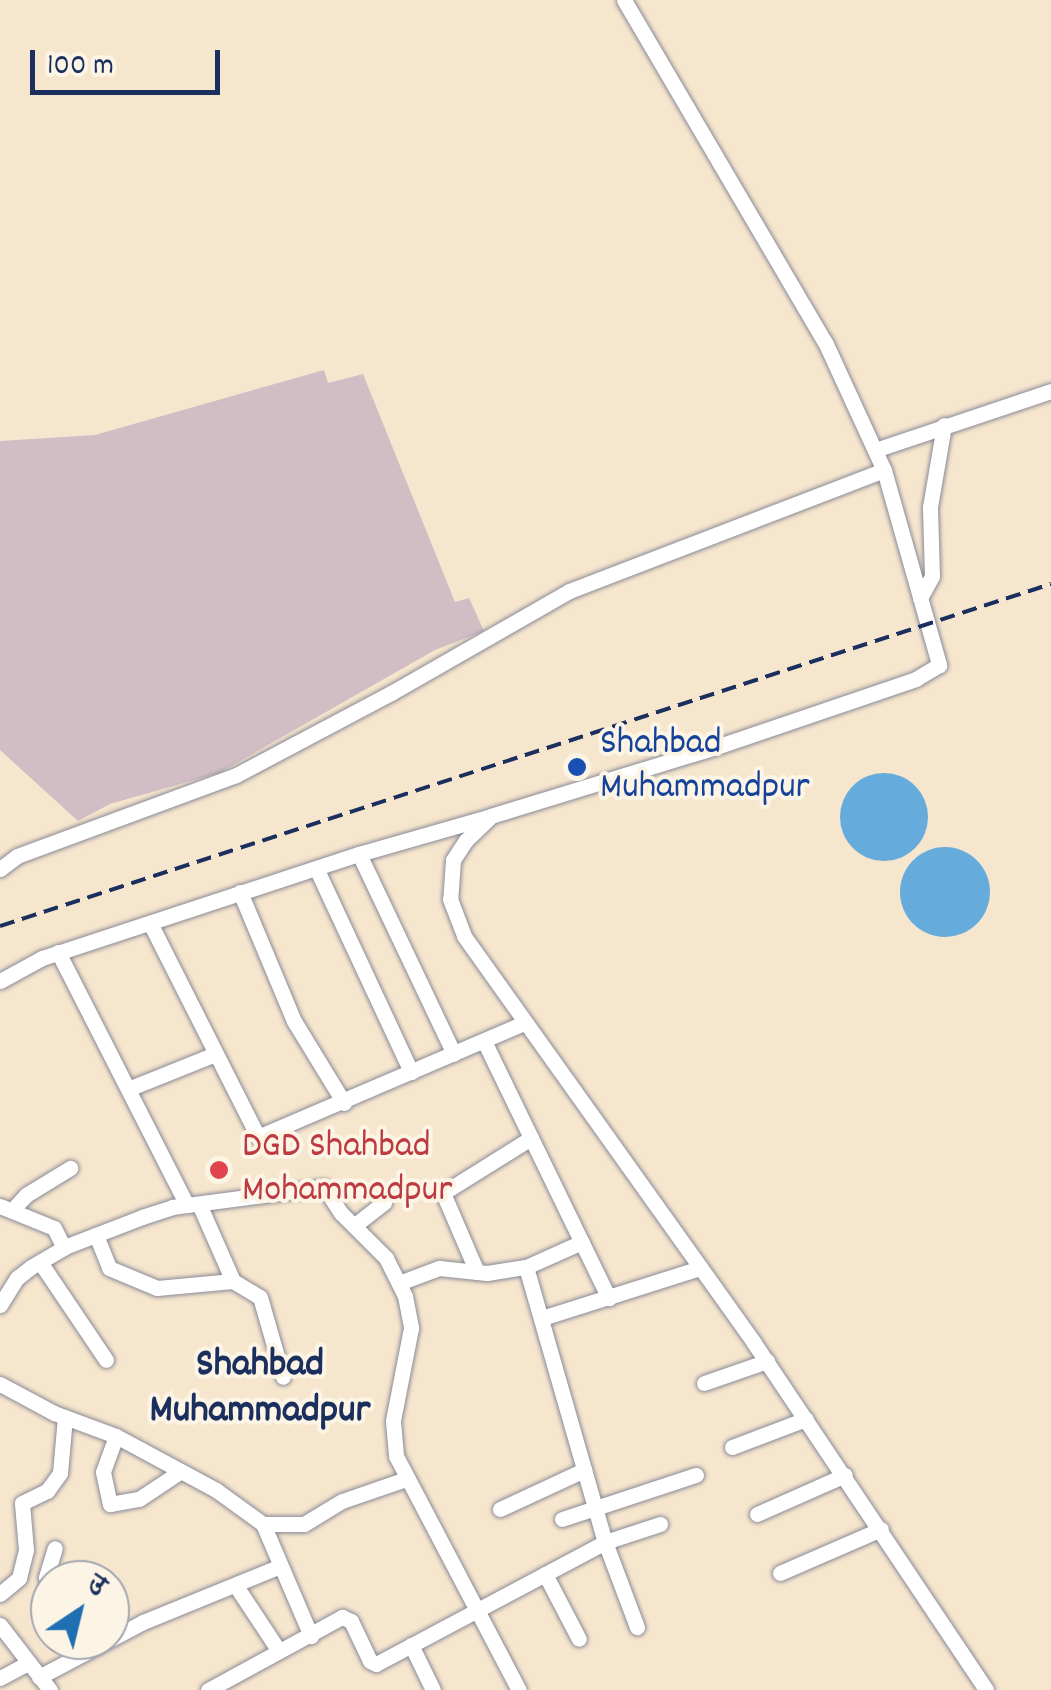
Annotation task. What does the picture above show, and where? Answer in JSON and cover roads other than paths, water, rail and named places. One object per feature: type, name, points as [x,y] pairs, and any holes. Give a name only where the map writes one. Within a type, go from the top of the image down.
[{"type":"street","points":[[0,981],[58,952],[359,854],[716,747],[936,670],[940,660],[876,450],[819,330],[624,0]]},
{"type":"street","points":[[876,450],[1051,391]]},
{"type":"street","points":[[920,598],[932,576],[930,506],[944,426]]},
{"type":"street","points":[[0,869],[18,856],[236,774],[391,693],[569,591],[884,470]]},
{"type":"street","points":[[492,816],[466,840],[452,860],[450,900],[464,936],[845,1474],[986,1690]]},
{"type":"street","points":[[359,854],[454,1054]]},
{"type":"street","points":[[317,870],[411,1072]]},
{"type":"street","points":[[240,892],[294,1021],[344,1102]]},
{"type":"street","points":[[150,923],[256,1136],[524,1023]]},
{"type":"street","points":[[58,952],[232,1281],[260,1297],[282,1377]]},
{"type":"street","points":[[484,1040],[609,1298]]},
{"type":"street","points":[[128,1089],[216,1054]]},
{"type":"street","points":[[477,1272],[443,1193],[531,1138]]},
{"type":"street","points":[[6,1208],[70,1168]]},
{"type":"street","points":[[0,1305],[17,1278],[64,1248],[96,1235],[193,1204],[315,1185],[330,1193],[341,1213],[386,1258],[399,1283],[412,1318],[393,1420],[396,1456],[519,1690]]},
{"type":"street","points":[[355,1225],[384,1202]]},
{"type":"street","points":[[6,1208],[54,1228],[64,1248]]},
{"type":"street","points":[[96,1235],[110,1268],[156,1288],[232,1281]]},
{"type":"street","points":[[399,1283],[439,1268],[477,1272],[526,1268],[582,1242]]},
{"type":"street","points":[[40,1262],[106,1360]]},
{"type":"street","points":[[526,1268],[605,1542],[637,1628]]},
{"type":"street","points":[[542,1318],[700,1268]]},
{"type":"street","points":[[704,1384],[767,1362]]},
{"type":"street","points":[[0,1384],[65,1418],[116,1436],[181,1471],[264,1524],[304,1524],[342,1501],[406,1479]]},
{"type":"street","points":[[0,1594],[19,1578],[26,1550],[22,1503],[46,1491],[60,1473],[65,1418]]},
{"type":"street","points":[[732,1447],[806,1419]]},
{"type":"street","points":[[116,1436],[103,1472],[110,1504],[139,1499],[181,1471]]},
{"type":"street","points":[[500,1509],[584,1470]]},
{"type":"street","points":[[757,1514],[845,1474]]},
{"type":"street","points":[[562,1519],[696,1475]]},
{"type":"street","points":[[264,1524],[311,1636]]},
{"type":"street","points":[[208,1690],[345,1617],[373,1664],[605,1542],[660,1524]]},
{"type":"street","points":[[780,1573],[881,1528]]},
{"type":"street","points":[[51,1560],[55,1548]]},
{"type":"street","points":[[130,1627],[280,1566]]},
{"type":"street","points":[[545,1574],[580,1639]]},
{"type":"street","points":[[236,1586],[279,1651]]},
{"type":"street","points":[[0,1625],[44,1684],[69,1660]]},
{"type":"street","points":[[411,1646],[433,1690]]},
{"type":"street","points":[[0,1678],[28,1663]]},
{"type":"water","points":[[884,773],[915,786],[928,817],[915,848],[884,861],[853,848],[840,817],[853,786]]},
{"type":"water","points":[[945,847],[977,860],[990,892],[977,924],[945,937],[913,924],[900,892],[913,860]]},
{"type":"railway","points":[[0,926],[1051,584]]},
{"type":"place","name":"Shahbad Muhammadpur","points":[[577,767]]},
{"type":"place","name":"DGD Shahbad Mohammadpur","points":[[219,1170]]},
{"type":"district","name":"Shahbad Muhammadpur","points":[[260,1390]]}]
